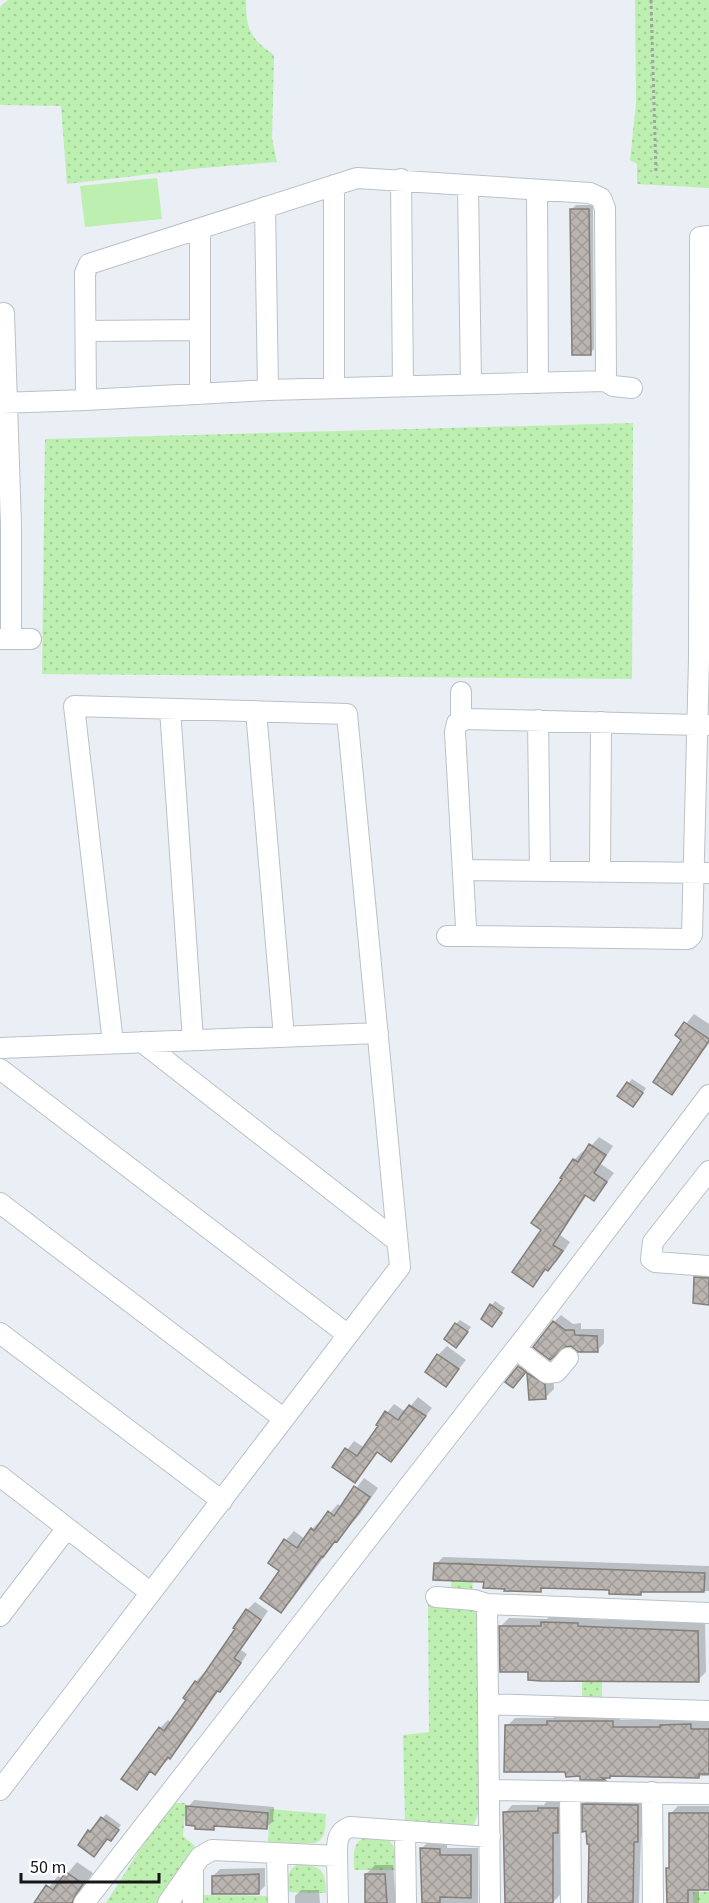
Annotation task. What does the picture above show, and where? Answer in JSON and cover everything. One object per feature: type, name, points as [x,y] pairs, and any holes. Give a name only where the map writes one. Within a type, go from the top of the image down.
[{"type":"street","points":[[86,400],[86,273],[89,264],[357,178],[401,179],[468,186],[590,193],[601,198],[604,202],[606,381]]},
{"type":"street","points":[[401,179],[403,387]]},
{"type":"street","points":[[334,185],[334,388]]},
{"type":"street","points":[[468,186],[471,384]]},
{"type":"street","points":[[537,190],[538,383]]},
{"type":"street","points":[[265,207],[268,390]]},
{"type":"street","points":[[200,230],[200,393]]},
{"type":"street","points":[[447,936],[688,939],[692,935],[701,873],[704,660],[704,326],[700,237],[709,236]]},
{"type":"street","points":[[4,313],[4,402],[11,525],[5,639],[31,639]]},
{"type":"street","points":[[86,331],[200,330]]},
{"type":"street","points":[[4,402],[268,390],[471,384],[606,381],[613,386],[632,388]]},
{"type":"street","points":[[461,692],[461,720]]},
{"type":"street","points":[[0,1790],[400,1267],[347,714],[74,706],[113,1043]]},
{"type":"street","points":[[170,709],[193,1040]]},
{"type":"street","points":[[256,711],[284,1036]]},
{"type":"street","points":[[471,936],[467,933],[466,927],[455,732],[457,723],[467,718],[703,725]]},
{"type":"street","points":[[538,720],[540,871]]},
{"type":"street","points":[[600,872],[601,722]]},
{"type":"street","points":[[463,870],[701,873]]},
{"type":"street","points":[[0,1048],[378,1033]]},
{"type":"street","points":[[142,1042],[397,1241]]},
{"type":"street","points":[[0,1069],[348,1335]]},
{"type":"street","points":[[84,1903],[516,1349],[709,1095]]},
{"type":"street","points":[[709,1171],[700,1195],[653,1242],[651,1259],[655,1262],[709,1266]]},
{"type":"street","points":[[0,1203],[284,1419]]},
{"type":"street","points":[[0,1333],[222,1501]]},
{"type":"street","points":[[516,1349],[547,1373],[556,1372],[568,1358]]},
{"type":"street","points":[[0,1476],[151,1593]]},
{"type":"street","points":[[0,1616],[67,1528]]},
{"type":"street","points":[[436,1597],[474,1600],[487,1604],[709,1613]]},
{"type":"street","points":[[487,1604],[490,1903]]},
{"type":"street","points":[[488,1704],[709,1711]]},
{"type":"street","points":[[490,1790],[709,1794]]},
{"type":"street","points":[[570,1791],[571,1903]]},
{"type":"street","points":[[652,1792],[653,1903]]},
{"type":"street","points":[[338,1903],[337,1839],[342,1830],[346,1828],[490,1837]]},
{"type":"street","points":[[405,1831],[406,1903]]},
{"type":"street","points":[[168,1903],[200,1857],[212,1850],[337,1856]]},
{"type":"street","points":[[277,1854],[278,1903]]},
{"type":"street","points":[[193,1867],[193,1903]]},
{"type":"path","points":[[651,0],[656,173]]},
{"type":"green space","points":[[8,0],[246,0],[247,19],[251,32],[274,55],[272,138],[277,162],[202,168],[67,184],[61,106],[0,105],[0,7]]},
{"type":"green space","points":[[635,0],[709,0],[709,188],[637,184],[637,164],[630,160],[636,104]]},
{"type":"green space","points":[[157,178],[162,219],[85,227],[80,186]]},
{"type":"green space","points":[[633,423],[632,679],[42,674],[45,439]]},
{"type":"green space","points":[[452,1562],[474,1563],[472,1594],[451,1593]]},
{"type":"green space","points":[[428,1603],[477,1610],[478,1614],[480,1809],[474,1824],[469,1825],[405,1820],[403,1735],[429,1732]]},
{"type":"green space","points":[[582,1649],[602,1649],[602,1698],[582,1698]]},
{"type":"green space","points":[[169,1803],[186,1803],[183,1836],[195,1846],[156,1903],[106,1903]]},
{"type":"green space","points":[[270,1809],[326,1814],[322,1838],[315,1843],[270,1844],[268,1841]]},
{"type":"green space","points":[[366,1838],[390,1841],[395,1850],[394,1870],[354,1870],[356,1846],[358,1842]]},
{"type":"green space","points":[[300,1864],[313,1866],[321,1871],[325,1879],[326,1893],[287,1892],[290,1871]]},
{"type":"green space","points":[[693,1892],[709,1892],[709,1903],[693,1903]]},
{"type":"green space","points":[[204,1895],[270,1896],[270,1903],[204,1903]]},
{"type":"building","points":[[570,209],[589,209],[591,355],[572,355]]},
{"type":"building","points":[[684,1022],[709,1041],[672,1095],[653,1082],[681,1040],[675,1035]]},
{"type":"building","points":[[627,1082],[643,1093],[633,1107],[617,1096]]},
{"type":"building","points":[[589,1144],[606,1155],[594,1173],[607,1182],[594,1201],[585,1195],[553,1245],[563,1251],[548,1271],[545,1269],[533,1287],[512,1272],[541,1230],[531,1223],[573,1159],[578,1162]]},
{"type":"building","points":[[694,1277],[709,1278],[709,1305],[693,1303]]},
{"type":"building","points":[[490,1304],[502,1313],[492,1327],[481,1319]]},
{"type":"building","points":[[553,1321],[565,1330],[574,1330],[575,1335],[597,1336],[598,1352],[578,1352],[571,1346],[565,1347],[550,1360],[533,1347]]},
{"type":"building","points":[[455,1323],[468,1332],[456,1348],[444,1339]]},
{"type":"building","points":[[437,1354],[459,1369],[446,1387],[425,1372]]},
{"type":"building","points":[[518,1366],[526,1372],[513,1388],[505,1382]]},
{"type":"building","points":[[527,1373],[545,1384],[546,1399],[529,1400]]},
{"type":"building","points":[[409,1405],[426,1416],[391,1462],[377,1452],[355,1483],[332,1467],[345,1448],[357,1456],[378,1426],[376,1425],[385,1411],[398,1420]]},
{"type":"building","points":[[354,1486],[370,1497],[337,1542],[335,1541],[322,1556],[281,1613],[260,1598],[279,1571],[268,1563],[284,1539],[297,1548],[311,1528],[314,1531],[328,1511],[334,1516]]},
{"type":"building","points":[[434,1563],[705,1573],[704,1592],[641,1592],[641,1595],[609,1594],[609,1590],[541,1588],[541,1592],[504,1591],[505,1589],[483,1588],[484,1582],[433,1580]]},
{"type":"building","points":[[246,1609],[261,1620],[234,1658],[241,1663],[220,1692],[217,1691],[170,1759],[168,1757],[155,1775],[150,1771],[137,1790],[121,1779],[159,1727],[164,1731],[186,1700],[183,1698],[195,1681],[198,1683]]},
{"type":"building","points":[[541,1622],[578,1623],[578,1626],[698,1631],[699,1682],[541,1681],[528,1680],[528,1672],[500,1672],[499,1626],[541,1626]]},
{"type":"building","points":[[547,1721],[613,1721],[613,1727],[660,1727],[660,1725],[691,1724],[691,1729],[709,1729],[709,1774],[699,1774],[699,1778],[610,1776],[610,1778],[602,1778],[605,1780],[580,1780],[580,1776],[566,1777],[565,1772],[504,1772],[505,1725],[547,1725]]},
{"type":"building","points":[[582,1804],[638,1805],[638,1842],[634,1842],[633,1903],[588,1903],[589,1844],[587,1844],[586,1831],[582,1832]]},
{"type":"building","points":[[186,1806],[268,1813],[267,1829],[214,1826],[214,1830],[195,1829],[195,1826],[186,1825]]},
{"type":"building","points":[[538,1808],[558,1808],[558,1833],[553,1833],[553,1903],[505,1903],[503,1812],[538,1811]]},
{"type":"building","points":[[669,1813],[709,1813],[709,1890],[688,1890],[688,1903],[667,1903]]},
{"type":"building","points":[[101,1817],[119,1830],[111,1841],[107,1839],[94,1857],[78,1845]]},
{"type":"building","points":[[420,1848],[440,1849],[440,1855],[471,1855],[471,1898],[440,1897],[440,1903],[422,1903]]},
{"type":"building","points":[[66,1872],[83,1884],[72,1903],[34,1903],[46,1885],[53,1890]]},
{"type":"building","points":[[259,1874],[259,1894],[212,1894],[212,1876]]},
{"type":"building","points":[[365,1874],[385,1874],[387,1903],[365,1903]]}]
